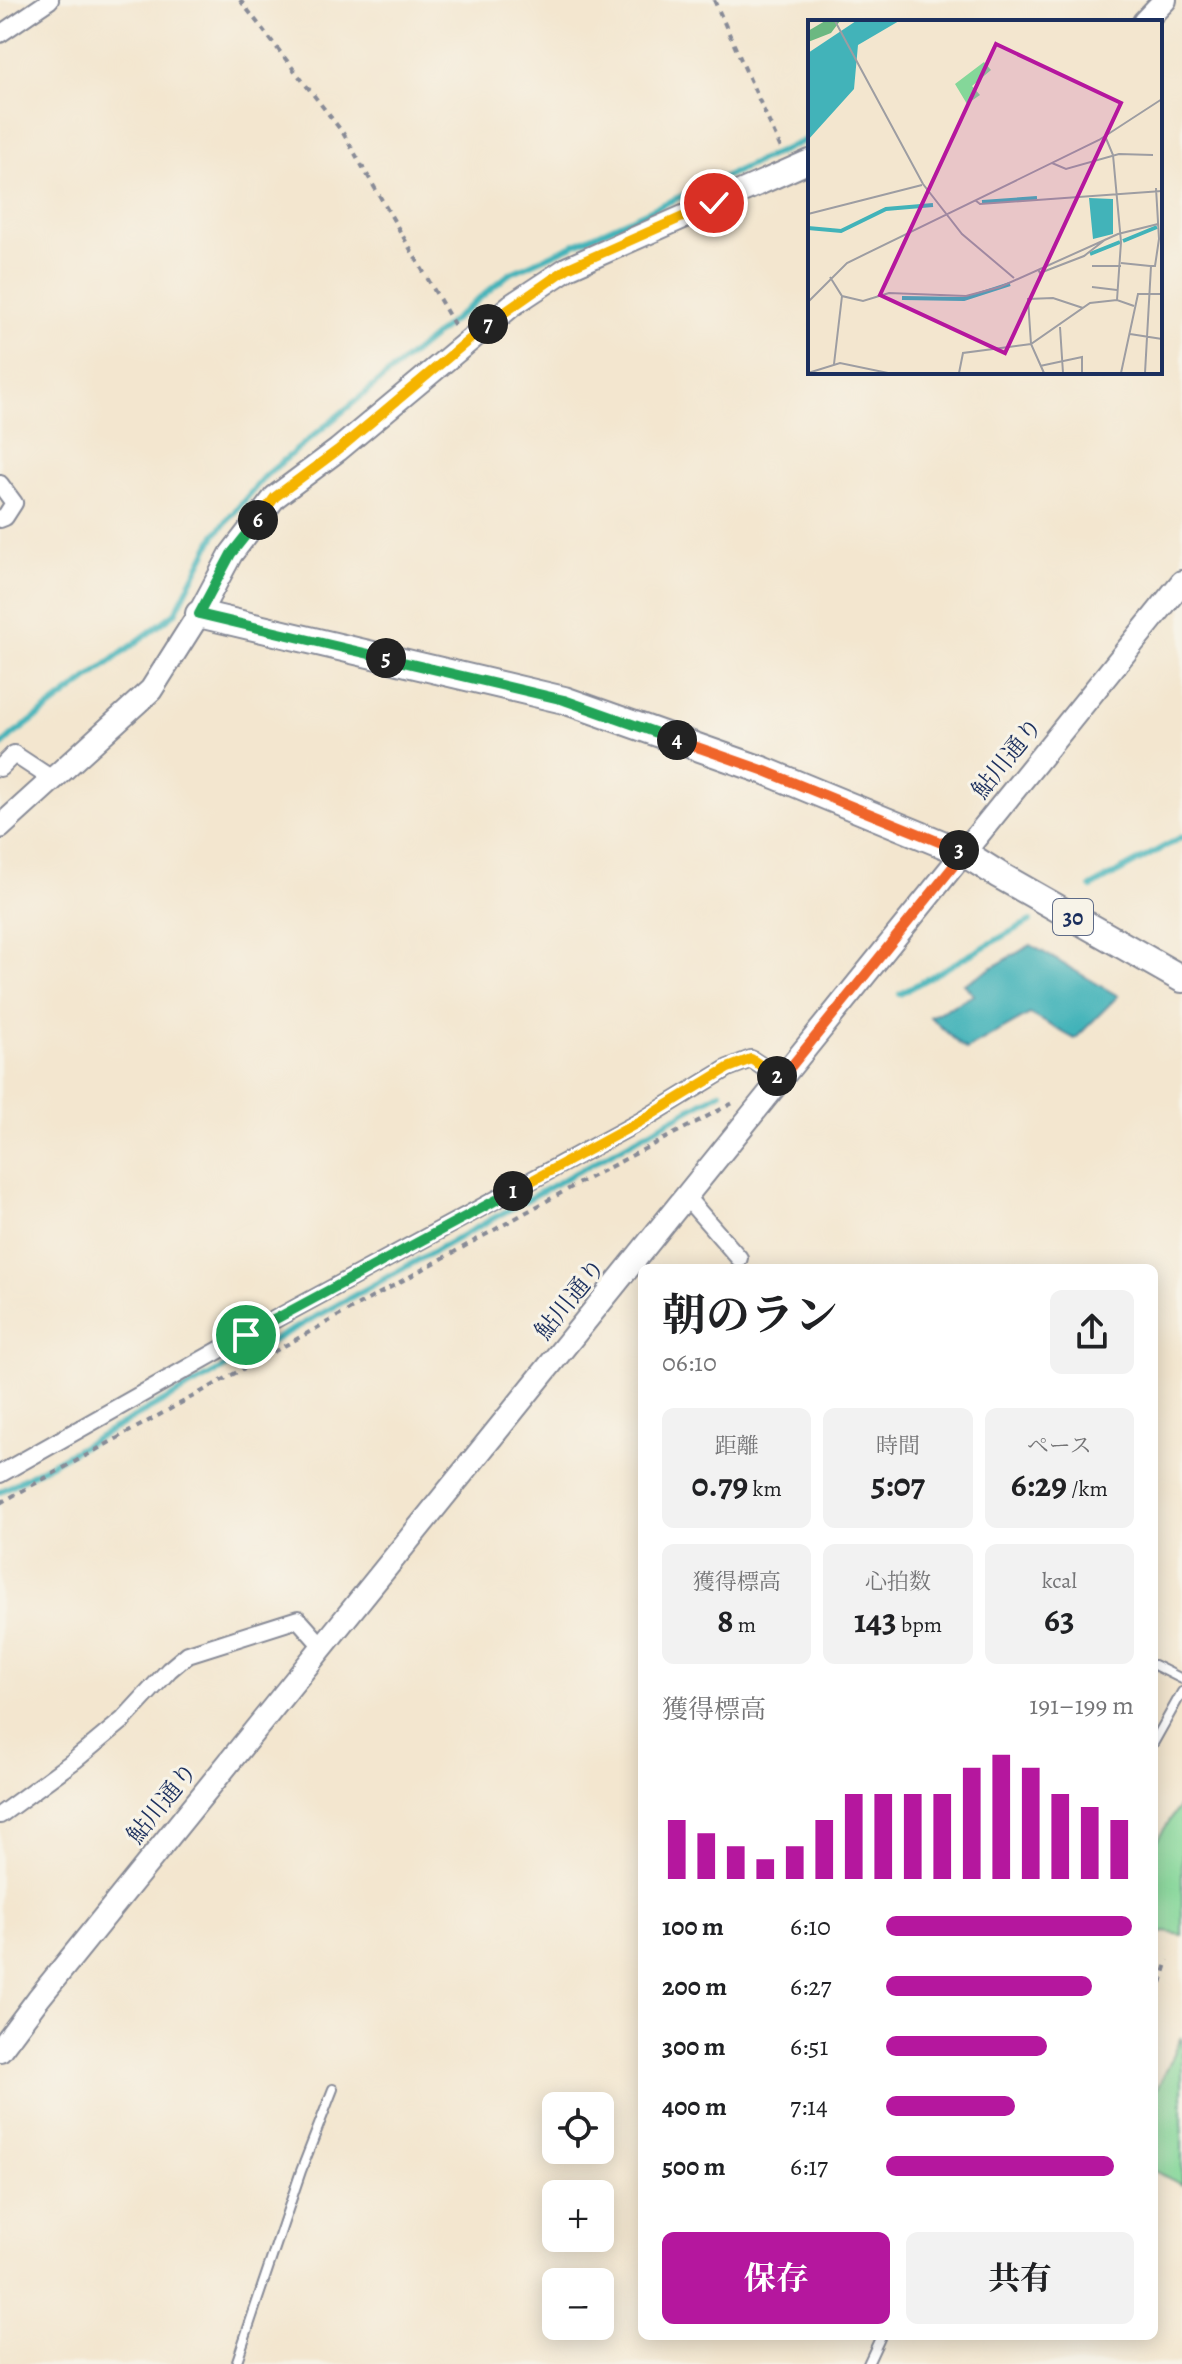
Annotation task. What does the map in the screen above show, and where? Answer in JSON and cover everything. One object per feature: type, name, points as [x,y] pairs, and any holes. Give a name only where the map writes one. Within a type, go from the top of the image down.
[{"type":"main road","points":[[199,614],[564,700],[765,771],[964,853]]},
{"type":"main road","name":"30","points":[[964,853],[1182,979]]},
{"type":"street","points":[[0,34],[50,0]]},
{"type":"street","points":[[1146,20],[1165,0]]},
{"type":"street","points":[[0,827],[151,690],[199,614],[231,554],[275,497],[338,450],[512,305],[568,268],[800,166]]},
{"type":"street","points":[[0,484],[14,503],[5,517],[0,519]]},
{"type":"street","name":"鮎川通り","points":[[2,2044],[1182,582]]},
{"type":"street","points":[[0,768],[14,754],[52,779]]},
{"type":"street","points":[[0,1474],[246,1335],[641,1121],[728,1068],[751,1059],[781,1079]]},
{"type":"street","points":[[686,1197],[743,1263]]},
{"type":"street","points":[[0,1815],[123,1720],[188,1654],[298,1619],[322,1646]]},
{"type":"lane","points":[[1158,1667],[1182,1679]]},
{"type":"lane","points":[[1158,1735],[1182,1692]]},
{"type":"lane","points":[[236,2364],[301,2171],[333,2089]]},
{"type":"lane","points":[[868,2364],[879,2340]]},
{"type":"path","points":[[240,0],[343,133],[465,342]]},
{"type":"path","points":[[714,0],[800,166]]},
{"type":"path","points":[[0,1503],[594,1175],[742,1098]]},
{"type":"path","points":[[1158,1993],[1168,1960]]},
{"type":"green space","points":[[1182,1801],[1182,1935],[1158,1934],[1158,1839]]},
{"type":"green space","points":[[1182,2037],[1182,2185],[1158,2173],[1158,2087]]},
{"type":"water","points":[[1031,945],[1118,996],[1075,1039],[1030,1014],[966,1050],[930,1017],[974,995],[964,984]]},
{"type":"waterway","points":[[0,747],[175,613],[215,535],[265,476],[509,274],[808,139]]},
{"type":"waterway","points":[[1091,887],[1182,837]]},
{"type":"waterway","points":[[900,994],[1030,921]]},
{"type":"waterway","points":[[0,1492],[721,1092]]},
{"type":"route","points":[[246,1335],[641,1121],[728,1068],[751,1059],[781,1079],[964,853],[765,771],[564,700],[199,614],[231,554],[275,497],[338,450],[465,342],[512,305],[568,268],[714,203]]}]
